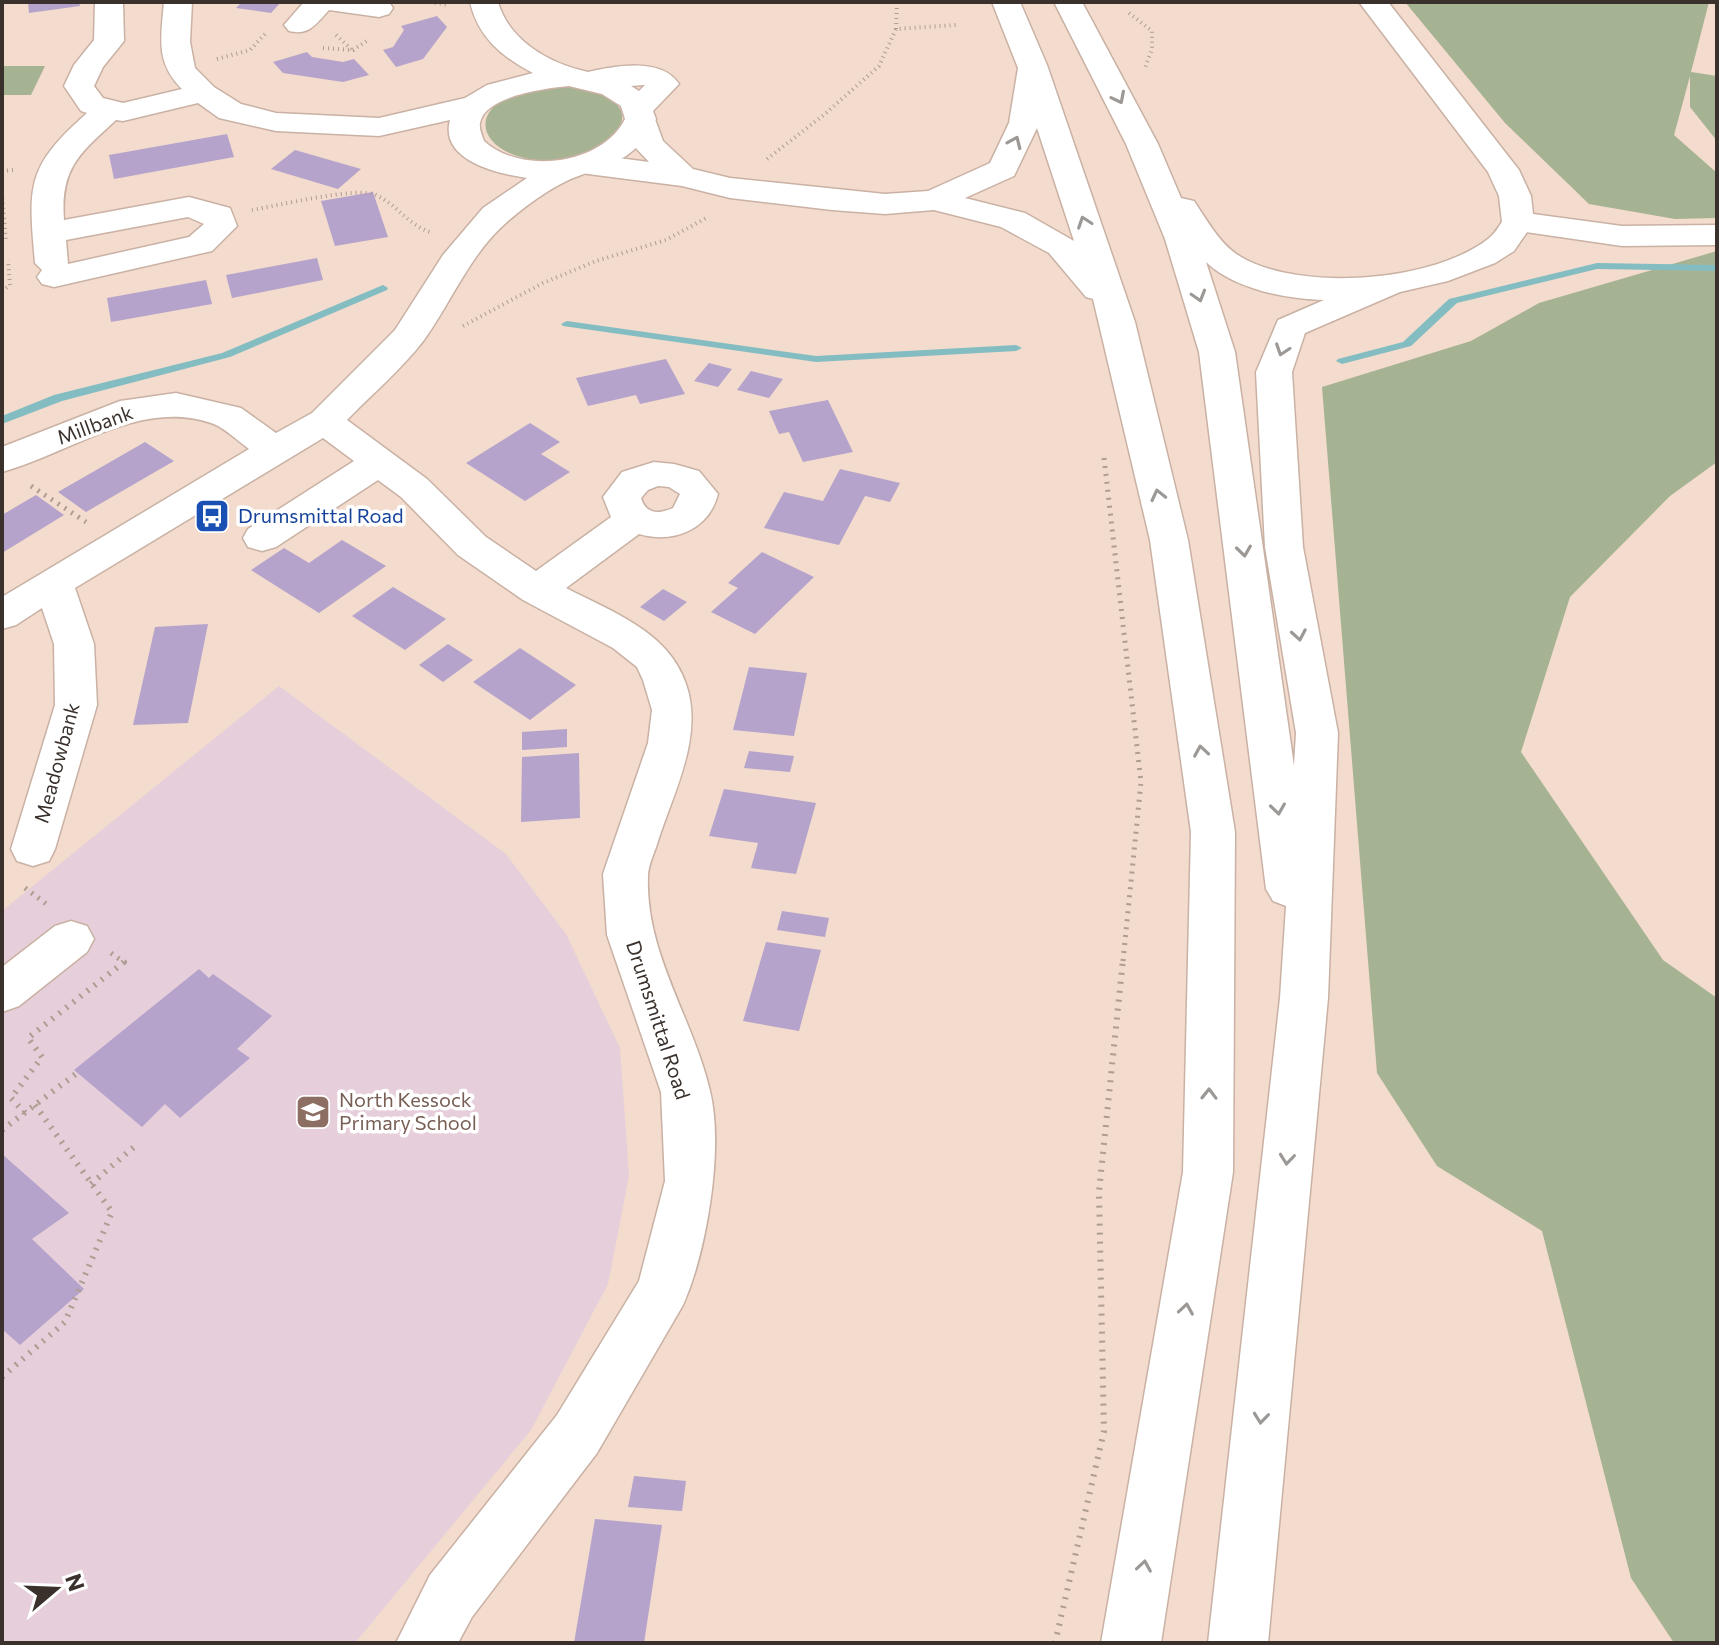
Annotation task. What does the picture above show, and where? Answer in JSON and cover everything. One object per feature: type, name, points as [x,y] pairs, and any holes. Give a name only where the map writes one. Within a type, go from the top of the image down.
[{"type":"main road","points":[[109,2],[109,41],[89,65],[79,86],[92,105],[108,110],[144,109],[203,93]]},
{"type":"main road","points":[[178,2],[175,42],[180,70],[203,93],[230,111],[276,122],[379,127],[542,170],[578,167],[682,176]]},
{"type":"main road","points":[[299,25],[320,2]]},
{"type":"main road","points":[[332,2],[379,8]]},
{"type":"main road","points":[[484,2],[486,16],[503,40],[545,68],[612,86],[628,96],[640,113],[648,144],[682,176],[723,200],[885,204],[934,200],[1013,220],[1061,246],[1091,279],[1118,322]]},
{"type":"main road","points":[[1006,2],[1032,65],[1118,322],[1169,540],[1213,832],[1208,1172],[1131,1643]]},
{"type":"main road","points":[[1068,2],[1142,144],[1188,218],[1225,262],[1260,278],[1312,289],[1391,283],[1450,271],[1480,259],[1502,245],[1518,222],[1515,196],[1503,170],[1373,2]]},
{"type":"main road","points":[[495,215],[488,158],[469,143],[465,130],[467,117],[486,98],[505,58],[503,40]]},
{"type":"main road","points":[[934,200],[1003,169],[1024,123],[1032,65]]},
{"type":"main road","points":[[379,127],[486,98],[543,78],[579,78]]},
{"type":"main road","points":[[49,233],[189,207],[218,215],[221,226],[200,244],[55,288],[46,222],[47,182],[63,150],[108,110]]},
{"type":"main road","points":[[2,615],[325,421],[409,336],[455,262],[495,215],[540,183],[627,145],[638,132],[640,113]]},
{"type":"main road","points":[[1142,144],[1182,239],[1217,352],[1304,998]]},
{"type":"main road","points":[[1518,222],[1622,236],[1717,235]]},
{"type":"main road","points":[[1238,1643],[1304,998],[1317,733],[1284,547],[1274,372],[1290,327],[1391,283]]},
{"type":"main road","name":"Millbank","points":[[15,472],[133,409],[176,404],[228,416],[275,450]]},
{"type":"main road","name":"Drumsmittal Road","points":[[325,421],[414,488],[472,546],[537,590],[627,638],[652,658],[664,680],[673,710],[669,743],[625,874],[630,935],[686,1092],[690,1181],[664,1288],[577,1434],[451,1596],[426,1643]]},
{"type":"main road","points":[[262,538],[379,462]]},
{"type":"main road","points":[[537,590],[634,519]]},
{"type":"main road","name":"Meadowbank","points":[[33,849],[76,705],[74,644],[54,583]]},
{"type":"main road","points":[[2,993],[71,939]]},
{"type":"path","points":[[409,336],[435,339],[543,283],[596,261],[666,240],[723,200],[879,66],[896,29],[897,2]]},
{"type":"path","points":[[1129,13],[1152,31],[1152,49],[1144,69]]},
{"type":"path","points":[[180,70],[250,50],[275,24],[299,25]]},
{"type":"path","points":[[896,29],[956,25]]},
{"type":"path","points":[[218,215],[365,191],[378,193],[414,230],[473,241]]},
{"type":"path","points":[[2,193],[10,285],[2,291]]},
{"type":"path","points":[[1055,1643],[1104,1431],[1099,1192],[1141,782],[1103,451]]},
{"type":"path","points":[[15,472],[119,543]]},
{"type":"path","points":[[2,1130],[77,1073]]},
{"type":"path","points":[[2,1377],[65,1322],[112,1212],[35,1105]]},
{"type":"path","points":[[91,1184],[135,1146]]},
{"type":"shaded area","name":"North Kessock Primary School","points":[[279,686],[506,854],[566,934],[620,1048],[629,1176],[608,1284],[531,1430],[355,1643],[2,1643],[2,911]]},
{"type":"green space","points":[[1405,2],[1709,2],[1691,72],[1717,76],[1717,141],[1690,107],[1690,76],[1674,135],[1717,173],[1717,218],[1675,219],[1589,204],[1505,123]]},
{"type":"green space","points":[[2,66],[45,66],[31,95],[2,95]]},
{"type":"green space","points":[[557,86],[596,92],[616,104],[622,118],[615,133],[599,147],[575,157],[547,160],[517,156],[494,143],[486,126],[492,109],[514,95]]},
{"type":"green space","points":[[1717,251],[1717,462],[1670,496],[1570,597],[1521,752],[1663,960],[1717,998],[1717,1643],[1674,1643],[1631,1578],[1542,1231],[1437,1166],[1377,1073],[1322,387],[1471,341],[1539,303]]},
{"type":"building","points":[[28,2],[79,2],[80,6],[29,13]]},
{"type":"building","points":[[242,2],[281,2],[271,13],[236,8]]},
{"type":"building","points":[[437,16],[447,27],[423,59],[396,67],[383,50],[393,47],[404,30],[401,26]]},
{"type":"building","points":[[307,52],[312,57],[343,62],[354,59],[369,75],[343,82],[283,73],[273,62]]},
{"type":"building","points":[[227,134],[234,157],[114,179],[109,155]]},
{"type":"building","points":[[295,150],[361,169],[338,189],[271,169]]},
{"type":"building","points":[[373,192],[388,237],[335,246],[321,201]]},
{"type":"building","points":[[317,258],[323,280],[232,298],[226,275]]},
{"type":"building","points":[[206,280],[212,304],[111,322],[107,298]]},
{"type":"building","points":[[666,359],[685,394],[640,404],[636,395],[588,406],[576,378]]},
{"type":"building","points":[[709,363],[732,369],[718,387],[694,381]]},
{"type":"building","points":[[751,371],[783,379],[769,398],[737,390]]},
{"type":"building","points":[[828,400],[853,452],[803,462],[789,432],[779,434],[769,411]]},
{"type":"building","points":[[530,423],[560,442],[541,454],[570,472],[525,501],[466,463]]},
{"type":"building","points":[[145,442],[174,461],[86,512],[58,492]]},
{"type":"building","points":[[840,469],[900,483],[890,502],[865,496],[839,545],[764,528],[784,492],[823,501]]},
{"type":"building","points":[[36,495],[64,515],[2,553],[2,515]]},
{"type":"building","points":[[342,540],[386,566],[319,613],[251,570],[284,548],[309,563]]},
{"type":"building","points":[[762,552],[814,577],[755,634],[711,612],[738,588],[728,583]]},
{"type":"building","points":[[393,587],[446,619],[405,650],[352,616]]},
{"type":"building","points":[[663,589],[687,602],[664,621],[640,607]]},
{"type":"building","points":[[208,624],[188,723],[133,725],[155,627]]},
{"type":"building","points":[[448,644],[473,660],[443,682],[419,665]]},
{"type":"building","points":[[520,648],[576,685],[530,720],[473,682]]},
{"type":"building","points":[[749,667],[807,673],[794,736],[733,730]]},
{"type":"building","points":[[567,729],[567,747],[522,750],[522,732]]},
{"type":"building","points":[[749,751],[794,756],[790,772],[744,768]]},
{"type":"building","points":[[579,753],[580,818],[521,822],[522,757]]},
{"type":"building","points":[[724,789],[816,803],[796,874],[751,868],[758,843],[709,836]]},
{"type":"building","points":[[782,911],[829,918],[825,937],[777,930]]},
{"type":"building","points":[[766,942],[821,950],[799,1031],[743,1021]]},
{"type":"building","points":[[199,969],[209,978],[213,974],[272,1016],[237,1049],[250,1058],[180,1118],[165,1104],[142,1127],[74,1070]]},
{"type":"building","points":[[2,1154],[69,1213],[32,1239],[84,1289],[20,1345],[2,1329]]},
{"type":"building","points":[[634,1476],[686,1481],[682,1511],[628,1507]]},
{"type":"building","points":[[595,1519],[662,1525],[644,1643],[574,1643]]},
{"type":"waterway","points":[[1342,361],[1407,344],[1453,301],[1597,266],[1717,268]]},
{"type":"waterway","points":[[2,420],[58,398],[226,355],[383,288]]},
{"type":"waterway","points":[[567,324],[816,359],[1016,348]]},
{"type":"place","name":"Drumsmittal Road","points":[[212,516]]},
{"type":"place","name":"North Kessock Primary School","points":[[313,1112]]}]
